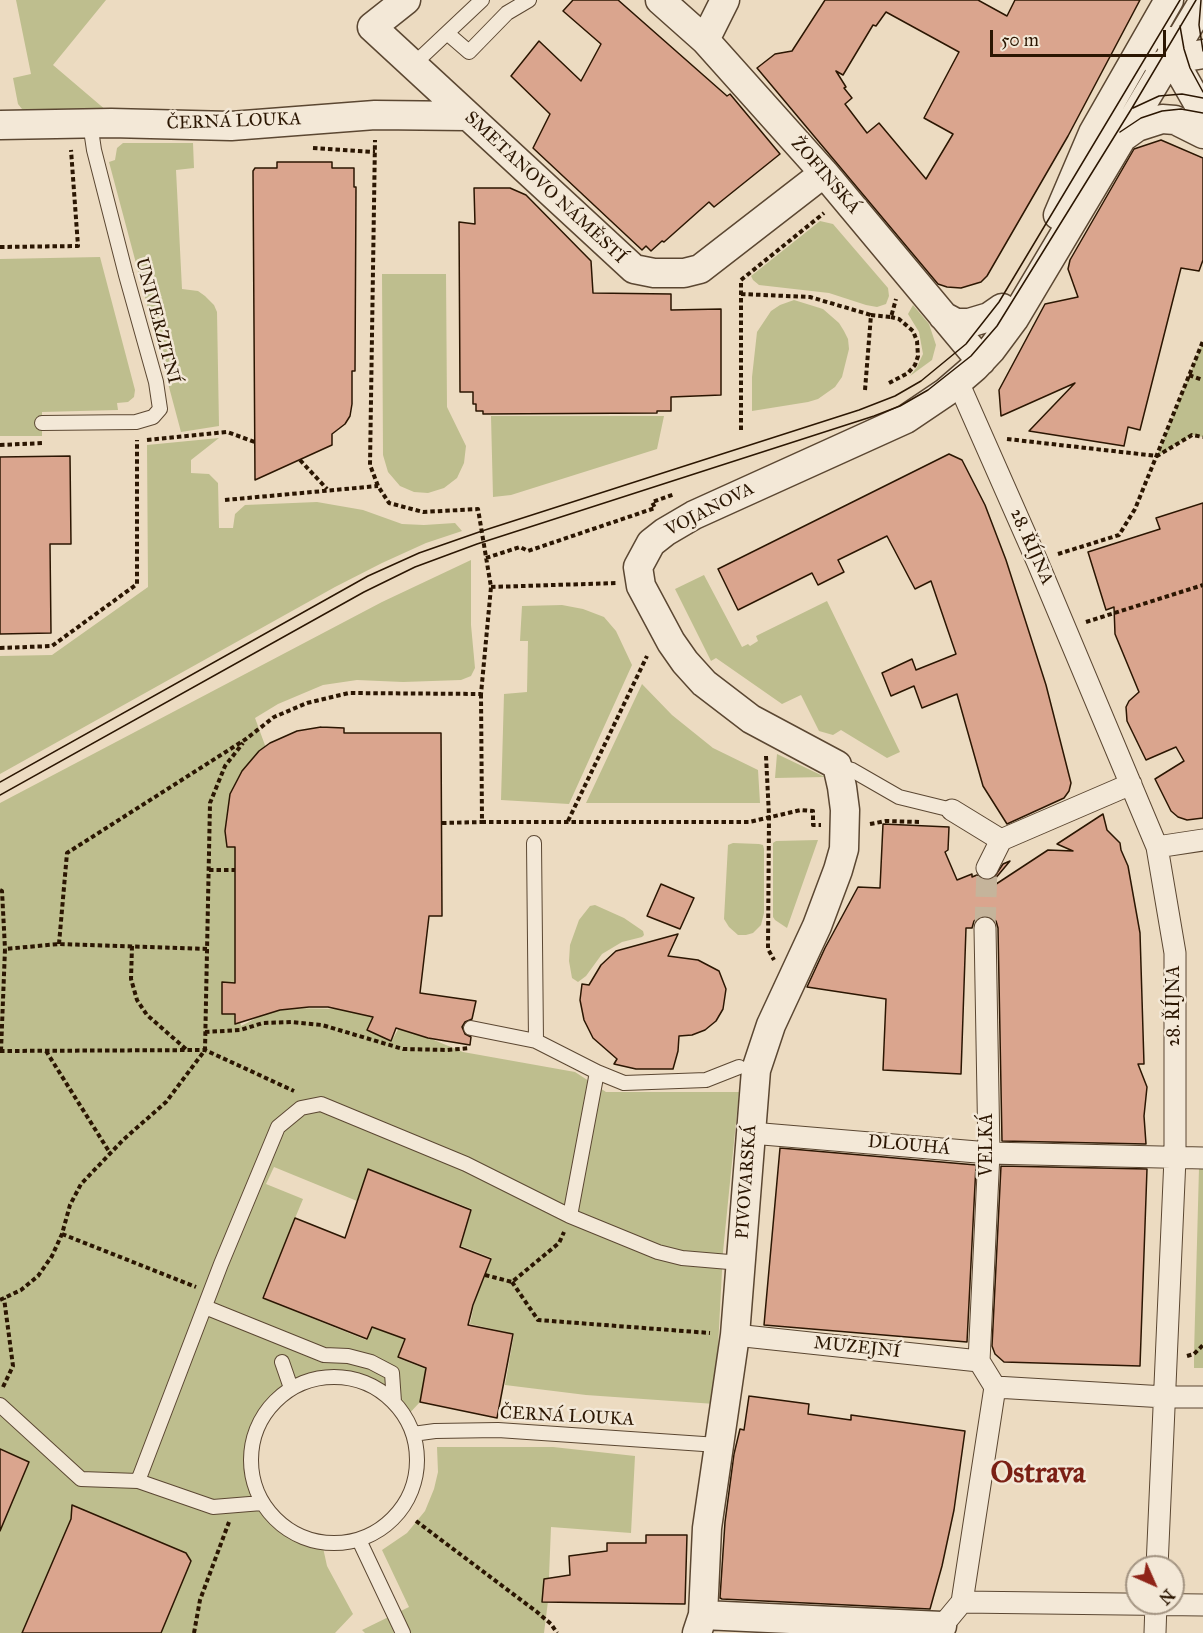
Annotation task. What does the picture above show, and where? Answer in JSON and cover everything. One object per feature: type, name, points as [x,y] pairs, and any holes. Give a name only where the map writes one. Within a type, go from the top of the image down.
[{"type":"street","name":"SMETANOVO NÁMĚSTÍ","points":[[406,0],[372,27],[633,269],[641,272],[684,273],[708,265],[824,173]]},
{"type":"street","name":"ŽOFINSKÁ","points":[[660,0],[705,40],[824,173],[975,355]]},
{"type":"street","points":[[705,40],[725,0]]},
{"type":"street","points":[[1170,0],[1168,28],[1180,57],[1183,77],[1203,112]]},
{"type":"street","points":[[958,382],[975,355],[987,329],[1059,213],[1093,133],[1170,0]]},
{"type":"street","points":[[975,355],[991,350],[1014,319],[1123,137],[1180,57],[1203,2]]},
{"type":"street","points":[[1114,96],[1146,74],[1180,57]]},
{"type":"street","name":"ČERNÁ LOUKA","points":[[0,124],[231,126],[375,115],[454,118],[468,116]]},
{"type":"street","points":[[1123,137],[1137,127],[1161,119],[1175,120],[1203,134]]},
{"type":"street","points":[[943,316],[956,323],[969,323],[988,317],[1002,308]]},
{"type":"street","name":"28. ŘÍJNA","points":[[958,382],[1066,628],[1157,847],[1175,953],[1176,1151],[1158,1555]]},
{"type":"street","name":"VOJANOVA","points":[[837,765],[765,728],[727,702],[685,662],[671,642],[641,586],[638,567],[651,543],[694,515],[906,419],[958,382]]},
{"type":"street","name":"PIVOVARSKÁ","points":[[700,1624],[707,1528],[735,1335],[756,1070],[771,1025],[817,926],[844,849],[842,787],[837,765]]},
{"type":"street","points":[[987,868],[1001,840],[1131,784]]},
{"type":"street","points":[[952,810],[1001,840]]},
{"type":"street","points":[[1157,847],[1203,840]]},
{"type":"street","name":"VELKÁ","points":[[979,1361],[989,1153],[985,928]]},
{"type":"street","name":"DLOUHÁ","points":[[751,1132],[989,1153],[1176,1151],[1203,1158]]},
{"type":"street","name":"MUZEJNÍ","points":[[735,1335],[979,1361]]},
{"type":"street","points":[[700,1624],[941,1630],[962,1602],[995,1387],[979,1361]]},
{"type":"street","points":[[995,1387],[1165,1397],[1203,1397]]},
{"type":"street","points":[[962,1602],[1125,1604]]},
{"type":"street","points":[[1185,1605],[1203,1605]]},
{"type":"street","points":[[1155,1633],[1156,1615]]},
{"type":"lane","points":[[414,64],[482,0]]},
{"type":"lane","points":[[447,33],[469,52],[507,13],[529,0]]},
{"type":"lane","name":"UNIVERZITNÍ","points":[[90,123],[94,150],[160,398],[158,412],[148,419],[136,422]]},
{"type":"lane","points":[[42,423],[136,422]]},
{"type":"lane","points":[[837,765],[852,770],[899,797],[952,810]]},
{"type":"lane","points":[[534,843],[536,1041]]},
{"type":"lane","points":[[471,1028],[536,1041],[624,1083],[706,1080],[739,1067]]},
{"type":"lane","points":[[570,1216],[597,1072]]},
{"type":"lane","points":[[138,1481],[278,1127],[302,1108],[321,1104],[466,1164],[570,1216],[658,1252],[682,1258],[741,1263]]},
{"type":"lane","points":[[206,1307],[324,1355],[348,1356],[371,1362],[392,1373],[394,1402]]},
{"type":"lane","points":[[282,1362],[291,1388]]},
{"type":"lane","points":[[345,1377],[380,1390],[394,1402],[406,1417],[413,1434],[417,1453],[417,1471],[412,1490],[404,1506],[392,1521],[359,1540],[341,1544],[322,1543],[304,1538],[280,1524],[262,1503],[254,1486],[250,1468],[255,1431],[264,1414],[276,1400],[291,1388],[308,1380],[345,1377]]},
{"type":"lane","points":[[0,1405],[81,1479],[138,1481],[213,1507],[262,1503]]},
{"type":"lane","name":"ČERNÁ LOUKA","points":[[413,1434],[435,1431],[498,1430],[718,1445]]},
{"type":"lane","points":[[359,1540],[403,1633]]},
{"type":"path","points":[[375,115],[370,465],[378,486],[389,502],[423,512],[478,509],[491,587],[481,694],[482,822]]},
{"type":"path","points":[[0,247],[78,246],[71,150]]},
{"type":"path","points":[[741,430],[741,280],[831,207]]},
{"type":"path","points":[[891,317],[897,293]]},
{"type":"path","points":[[741,294],[810,297],[871,315],[899,319],[913,331],[917,341],[918,356],[915,365],[908,373],[889,383]]},
{"type":"path","points":[[865,390],[871,315]]},
{"type":"path","points":[[1037,561],[1119,534],[1136,509],[1203,341]]},
{"type":"path","points":[[1189,375],[1203,381]]},
{"type":"path","points":[[0,648],[52,646],[137,584],[136,422]]},
{"type":"path","points":[[137,441],[227,432],[255,442]]},
{"type":"path","points":[[981,436],[1156,456],[1192,435],[1203,437]]},
{"type":"path","points":[[300,460],[327,489]]},
{"type":"path","points":[[225,500],[378,486]]},
{"type":"path","points":[[486,558],[520,547],[528,551],[655,508]]},
{"type":"path","points":[[491,587],[623,583],[648,599]]},
{"type":"path","points":[[1066,628],[1203,585]]},
{"type":"path","points":[[568,821],[647,656]]},
{"type":"path","points":[[59,944],[67,853],[246,739],[274,717],[308,704],[349,693],[481,694]]},
{"type":"path","points":[[765,728],[769,816],[768,950],[778,966]]},
{"type":"path","points":[[0,1393],[14,1366],[2,1299],[21,1290],[38,1276],[52,1256],[62,1234],[70,1205],[81,1184],[110,1153],[166,1102],[205,1050],[210,803],[225,766],[246,739]]},
{"type":"path","points":[[442,823],[749,822],[801,810],[813,811],[813,825],[886,821],[920,822]]},
{"type":"path","points":[[209,870],[235,870]]},
{"type":"path","points":[[0,890],[2,891],[5,949],[1,1051],[205,1050],[321,1104]]},
{"type":"path","points":[[5,949],[59,944],[207,949]]},
{"type":"path","points":[[132,946],[131,979],[137,1000],[151,1018],[187,1050]]},
{"type":"path","points":[[205,1032],[240,1030],[263,1023],[291,1022],[322,1025],[403,1049],[447,1050],[480,1046]]},
{"type":"path","points":[[46,1051],[110,1153]]},
{"type":"path","points":[[512,1282],[559,1243],[570,1216]]},
{"type":"path","points":[[62,1234],[211,1293]]},
{"type":"path","points":[[484,1275],[512,1282],[538,1320],[735,1335]]},
{"type":"path","points":[[194,1633],[200,1600],[235,1505]]},
{"type":"path","points":[[416,1521],[537,1612],[551,1624],[557,1633]]},
{"type":"green space","points":[[16,0],[106,0],[53,65],[107,111],[27,112],[22,109],[18,104],[13,78],[31,74]]},
{"type":"green space","points":[[123,143],[193,143],[194,168],[176,170],[182,289],[198,291],[214,305],[217,312],[219,426],[181,432],[109,162],[115,160],[117,148]]},
{"type":"green space","points":[[820,221],[833,224],[888,288],[889,296],[886,304],[877,307],[829,293],[759,285],[753,280],[751,276]]},
{"type":"green space","points":[[100,257],[135,390],[134,397],[128,402],[117,403],[118,410],[42,412],[42,436],[0,436],[0,259]]},
{"type":"green space","points":[[382,274],[446,274],[447,407],[466,446],[464,463],[457,478],[444,488],[428,493],[414,492],[400,486],[388,472],[383,455]]},
{"type":"green space","points":[[794,300],[823,309],[839,323],[844,331],[849,349],[842,377],[835,387],[818,399],[752,411],[752,377],[757,332],[771,311]]},
{"type":"green space","points":[[913,305],[929,324],[936,345],[932,360],[910,376],[923,354],[919,332],[908,314]]},
{"type":"green space","points":[[1203,341],[1203,437],[1192,435],[1157,456]]},
{"type":"green space","points":[[491,416],[664,416],[657,449],[511,495],[493,497]]},
{"type":"green space","points":[[219,438],[191,460],[191,473],[209,474],[218,483],[219,528],[233,528],[235,514],[245,505],[317,502],[363,510],[402,524],[455,523],[462,531],[426,543],[335,587],[0,774],[0,656],[52,655],[148,587],[147,445]]},
{"type":"green space","points":[[471,560],[471,625],[475,668],[471,676],[461,680],[403,682],[357,680],[323,685],[278,704],[255,718],[266,748],[241,845],[240,982],[227,983],[228,1014],[239,1015],[241,1026],[268,1012],[287,1008],[339,1009],[378,1018],[373,1030],[391,1042],[400,1026],[463,1052],[575,1072],[606,1092],[739,1092],[723,1252],[715,1404],[586,1395],[505,1385],[514,1334],[470,1324],[475,1300],[492,1258],[461,1246],[472,1209],[368,1169],[357,1201],[274,1167],[266,1184],[303,1199],[262,1298],[366,1340],[372,1327],[404,1339],[398,1358],[426,1369],[420,1402],[406,1417],[380,1390],[345,1377],[326,1377],[308,1380],[291,1388],[276,1399],[264,1414],[255,1431],[250,1468],[254,1486],[262,1503],[273,1518],[288,1530],[322,1543],[327,1566],[353,1614],[335,1633],[0,1633],[0,803],[382,602]]},
{"type":"green space","points":[[704,575],[742,647],[748,644],[750,646],[758,641],[756,636],[827,601],[900,752],[887,758],[841,730],[833,735],[819,731],[801,695],[782,704],[716,658],[711,661],[675,589]]},
{"type":"green space","points":[[562,605],[583,609],[604,617],[616,631],[632,665],[569,804],[501,800],[504,694],[527,692],[528,641],[520,641],[522,606]]},
{"type":"green space","points":[[642,684],[672,715],[713,748],[758,770],[760,803],[586,803]]},
{"type":"green space","points":[[777,754],[825,777],[775,778]]},
{"type":"green space","points":[[818,840],[787,928],[773,917],[773,843]]},
{"type":"green space","points":[[733,843],[759,844],[763,845],[764,849],[764,913],[761,925],[753,933],[746,935],[738,935],[724,919],[728,845]]},
{"type":"green space","points":[[595,905],[624,918],[643,931],[644,935],[622,942],[602,954],[586,976],[578,982],[572,978],[569,961],[570,945],[579,920],[590,906]]},
{"type":"green space","points":[[1199,1168],[1203,1168],[1203,1368],[1194,1368],[1194,1354]]},
{"type":"green space","points":[[437,1447],[553,1447],[635,1456],[631,1533],[551,1527],[548,1601],[544,1633],[365,1633],[362,1630],[409,1607],[382,1550],[407,1533],[425,1511],[438,1472]]},
{"type":"building","points":[[573,0],[618,0],[727,96],[730,94],[780,154],[714,207],[709,202],[651,251],[646,246],[642,250],[533,148],[550,114],[511,76],[539,41],[581,81],[601,44],[563,11]]},
{"type":"building","points":[[825,0],[978,0],[1007,16],[1015,0],[1140,0],[1068,136],[987,276],[981,282],[961,288],[938,284],[757,68],[775,54],[792,51]],"holes":[[[886,12],[959,52],[924,118],[953,134],[926,179],[879,123],[867,133],[845,104],[852,98],[836,71],[843,75],[873,25],[876,26]]]},
{"type":"building","points":[[1161,140],[1203,158],[1203,260],[1199,271],[1181,268],[1140,430],[1128,427],[1124,446],[1029,431],[1075,383],[1001,416],[999,390],[1045,304],[1078,297],[1068,269],[1070,260],[1134,149]]},
{"type":"building","points":[[277,162],[332,162],[332,168],[354,168],[354,187],[356,187],[355,371],[352,371],[350,416],[345,424],[332,434],[332,445],[255,480],[253,171],[255,168],[277,168]]},
{"type":"building","points":[[474,188],[510,188],[526,195],[591,261],[593,293],[671,294],[671,310],[721,309],[721,395],[671,397],[671,411],[657,411],[657,413],[483,414],[483,411],[476,411],[476,404],[473,404],[473,392],[460,392],[459,222],[475,224]]},
{"type":"building","points":[[949,454],[962,460],[985,505],[1006,560],[1046,685],[1071,783],[1064,798],[1007,824],[983,786],[957,694],[922,708],[914,686],[891,696],[882,673],[912,659],[916,670],[956,654],[931,581],[915,589],[887,536],[838,560],[844,572],[818,585],[812,573],[738,610],[718,569]]},
{"type":"building","points":[[70,456],[71,544],[50,544],[51,633],[0,634],[0,457]]},
{"type":"building","points":[[1203,503],[1203,818],[1187,820],[1171,811],[1155,779],[1184,761],[1176,747],[1146,760],[1127,721],[1126,707],[1139,692],[1115,634],[1114,607],[1106,610],[1088,552],[1160,529],[1156,518]]},
{"type":"building","points":[[321,727],[344,728],[344,733],[441,733],[442,916],[429,916],[420,993],[476,1001],[472,1019],[465,1022],[462,1027],[465,1034],[471,1037],[470,1045],[428,1038],[396,1028],[391,1041],[367,1030],[373,1017],[328,1007],[280,1010],[235,1024],[235,1014],[222,1014],[222,982],[235,983],[235,847],[227,847],[225,831],[230,794],[242,771],[259,751],[270,743],[297,731]]},
{"type":"building","points":[[1103,814],[1107,830],[1120,843],[1128,866],[1140,933],[1144,1064],[1138,1064],[1147,1087],[1144,1116],[1146,1144],[1002,1141],[998,928],[996,921],[991,917],[979,917],[974,921],[972,928],[966,928],[961,1074],[883,1070],[886,999],[807,987],[858,887],[880,888],[883,824],[949,827],[948,850],[945,852],[957,880],[972,874],[972,877],[977,875],[982,880],[993,879],[1003,864],[1010,861],[984,892],[1048,850],[1073,851],[1057,844]]},
{"type":"building","points":[[661,884],[694,898],[680,929],[647,916]]},
{"type":"building","points":[[678,934],[668,956],[698,960],[719,971],[726,989],[723,1009],[716,1021],[705,1030],[692,1035],[679,1036],[673,1069],[636,1069],[614,1064],[617,1059],[593,1038],[584,1020],[580,1000],[582,984],[589,985],[601,965],[616,951]]},
{"type":"building","points":[[780,1148],[976,1165],[967,1342],[764,1325]]},
{"type":"building","points":[[1001,1166],[1147,1169],[1140,1366],[1004,1362],[995,1354],[992,1346]]},
{"type":"building","points":[[368,1169],[471,1210],[460,1247],[491,1259],[473,1305],[468,1325],[513,1334],[497,1418],[420,1402],[426,1368],[398,1357],[405,1339],[372,1327],[367,1339],[263,1298],[295,1218],[345,1238]]},
{"type":"building","points":[[749,1396],[809,1404],[808,1414],[851,1420],[851,1415],[965,1431],[954,1510],[930,1609],[720,1598],[725,1522],[734,1454],[740,1429],[744,1430]]},
{"type":"building","points":[[0,1449],[29,1462],[0,1531]]},
{"type":"building","points":[[72,1505],[186,1553],[191,1561],[161,1633],[22,1633],[71,1519]]},
{"type":"building","points":[[646,1535],[687,1535],[685,1604],[542,1602],[544,1579],[570,1575],[569,1556],[607,1551],[607,1543],[646,1543]]},
{"type":"tunnel","points":[[985,928],[987,868]]},
{"type":"tram line","points":[[0,782],[368,576],[419,553],[859,410],[895,396],[921,381],[966,344],[999,302],[1180,0]]},
{"type":"tram line","points":[[0,795],[364,592],[415,567],[477,544],[874,416],[900,406],[928,390],[971,356],[997,326],[1196,0]]},
{"type":"tram line","points":[[1201,0],[1199,25],[1203,51]]},
{"type":"tram line","points":[[1180,26],[1190,68],[1203,92]]},
{"type":"tram line","points":[[1133,108],[1159,96],[1182,94],[1203,98]]},
{"type":"tram line","points":[[1120,132],[1141,118],[1162,111],[1181,109],[1203,113]]},
{"type":"district","name":"Ostrava","points":[[1038,1475]]}]
